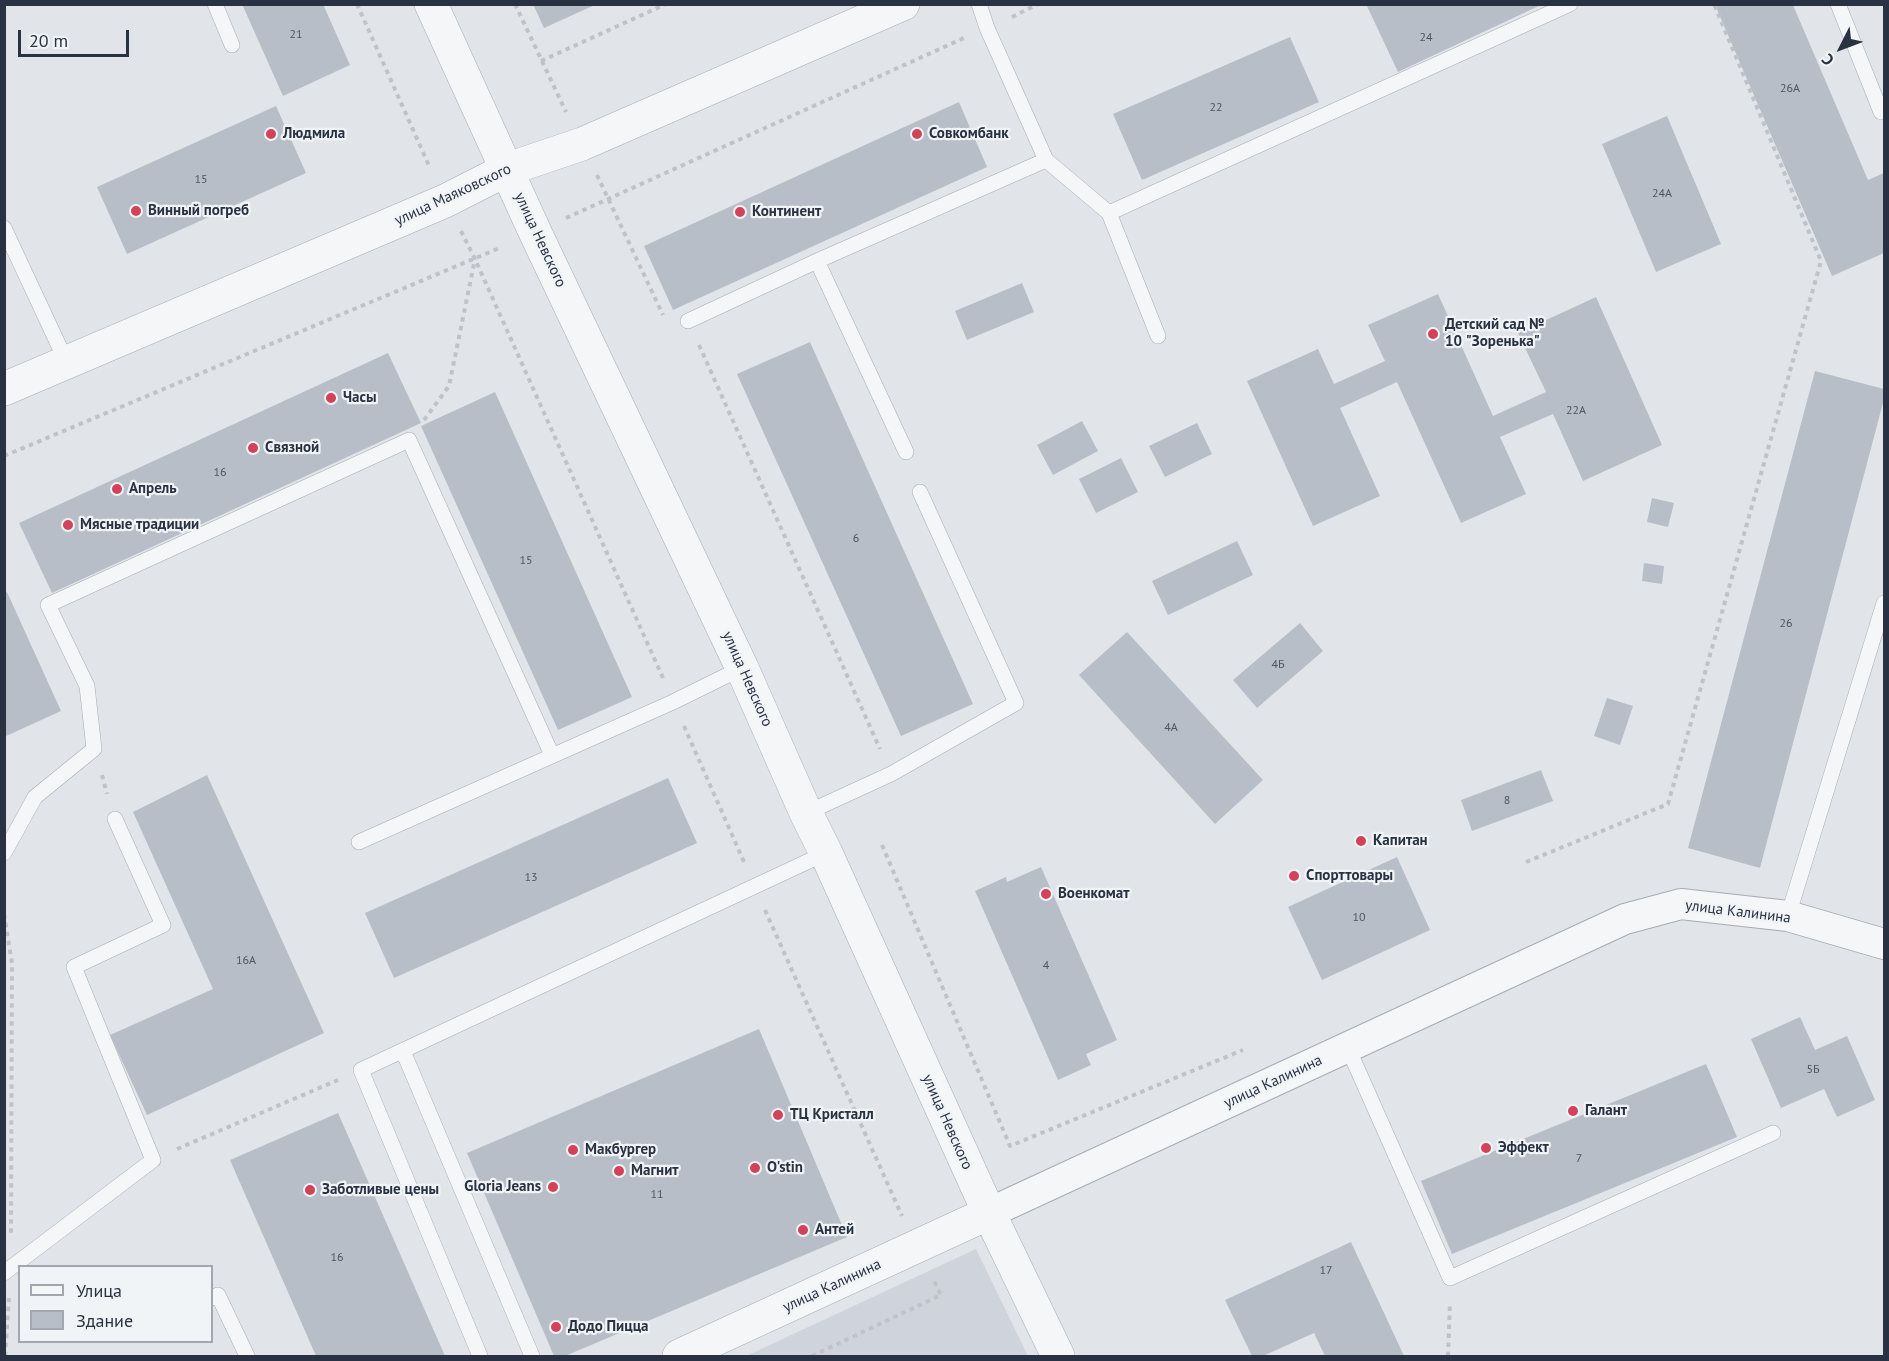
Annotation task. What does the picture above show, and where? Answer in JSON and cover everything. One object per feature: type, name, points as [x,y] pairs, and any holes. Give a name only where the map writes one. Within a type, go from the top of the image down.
[{"type":"street","name":"улица Невского","points":[[431,4],[535,232],[742,668],[989,1213],[1058,1356]]},
{"type":"street","name":"улица Маяковского","points":[[4,389],[446,201],[508,169],[582,144],[903,4]]},
{"type":"street","name":"улица Калинина","points":[[679,1356],[1625,919],[1681,903],[1788,916],[1884,944]]},
{"type":"lane","points":[[216,4],[232,45]]},
{"type":"lane","points":[[979,4],[987,28],[1047,160],[1109,213],[1158,336]]},
{"type":"lane","points":[[1109,213],[1570,4]]},
{"type":"lane","points":[[1838,4],[1881,111],[1884,110]]},
{"type":"lane","points":[[688,321],[817,261],[1047,160]]},
{"type":"lane","points":[[4,228],[66,362]]},
{"type":"lane","points":[[817,261],[906,452]]},
{"type":"lane","points":[[4,853],[35,797],[94,749],[87,686],[48,605],[409,440],[552,755]]},
{"type":"lane","points":[[806,813],[891,774],[1016,703],[920,492]]},
{"type":"lane","points":[[1788,916],[1884,603]]},
{"type":"lane","points":[[359,842],[673,702],[742,668]]},
{"type":"lane","points":[[8,1270],[153,1160],[74,967],[164,925],[115,819]]},
{"type":"lane","points":[[480,1356],[361,1070],[826,854]]},
{"type":"lane","points":[[1348,1047],[1450,1278],[1773,1133]]},
{"type":"lane","points":[[403,1051],[532,1356]]},
{"type":"lane","points":[[213,1298],[218,1295],[247,1356]]},
{"type":"path","points":[[516,4],[541,61],[609,197],[668,328],[688,321],[891,774]]},
{"type":"path","points":[[541,61],[666,4]]},
{"type":"path","points":[[1526,862],[1668,804],[1821,261],[1714,4]]},
{"type":"path","points":[[409,440],[449,386],[475,259]]},
{"type":"path","points":[[94,749],[115,819]]},
{"type":"path","points":[[882,845],[1010,1146],[1243,1050]]},
{"type":"path","points":[[4,914],[12,963],[5,1356]]},
{"type":"path","points":[[153,1160],[361,1070]]},
{"type":"path","points":[[1448,1356],[1450,1278]]},
{"type":"shaded area","points":[[976,1249],[1028,1356],[746,1356]]},
{"type":"building","points":[[242,4],[323,4],[350,65],[283,96]]},
{"type":"building","points":[[533,4],[597,4],[544,28]]},
{"type":"building","points":[[1366,4],[1543,4],[1398,72]]},
{"type":"building","points":[[1715,5],[1793,5],[1868,180],[1884,173],[1884,253],[1832,276]]},
{"type":"building","points":[[1290,37],[1319,102],[1142,180],[1113,114]]},
{"type":"building","points":[[959,102],[987,167],[673,310],[644,246]]},
{"type":"building","points":[[276,106],[306,173],[127,254],[97,187]]},
{"type":"building","points":[[1667,116],[1721,244],[1656,272],[1602,144]]},
{"type":"building","points":[[1022,283],[1034,312],[967,340],[955,311]]},
{"type":"building","points":[[1438,294],[1493,416],[1546,392],[1518,333],[1596,297],[1662,445],[1583,481],[1553,414],[1500,437],[1526,494],[1461,523],[1397,382],[1340,408],[1380,496],[1313,526],[1247,381],[1318,349],[1334,384],[1385,361],[1368,325]]},
{"type":"building","points":[[810,342],[973,704],[901,736],[737,374]]},
{"type":"building","points":[[388,353],[421,423],[52,593],[19,523]]},
{"type":"building","points":[[1815,371],[1884,389],[1884,399],[1760,868],[1688,848]]},
{"type":"building","points":[[495,392],[632,697],[558,730],[421,426]]},
{"type":"building","points":[[1082,421],[1098,451],[1053,475],[1037,445]]},
{"type":"building","points":[[1197,423],[1212,454],[1165,477],[1149,446]]},
{"type":"building","points":[[1121,458],[1138,492],[1096,513],[1079,479]]},
{"type":"building","points":[[1652,498],[1674,503],[1668,527],[1647,522]]},
{"type":"building","points":[[1237,541],[1253,575],[1168,615],[1152,581]]},
{"type":"building","points":[[1644,563],[1664,566],[1662,584],[1642,581]]},
{"type":"building","points":[[7,592],[61,711],[4,737],[4,593]]},
{"type":"building","points":[[1300,623],[1323,651],[1257,708],[1233,680]]},
{"type":"building","points":[[1127,632],[1263,780],[1215,824],[1079,675]]},
{"type":"building","points":[[1607,698],[1633,706],[1620,745],[1594,736]]},
{"type":"building","points":[[1541,770],[1553,801],[1472,831],[1461,800]]},
{"type":"building","points":[[207,775],[324,1033],[147,1115],[110,1035],[213,989],[133,812]]},
{"type":"building","points":[[668,778],[697,843],[394,978],[365,913]]},
{"type":"building","points":[[1397,857],[1430,930],[1322,980],[1288,907]]},
{"type":"building","points":[[1041,867],[1117,1040],[1086,1054],[1091,1065],[1058,1080],[975,891],[1006,877],[1007,882]]},
{"type":"building","points":[[1800,1017],[1815,1050],[1847,1036],[1875,1100],[1837,1117],[1824,1089],[1781,1108],[1751,1039]]},
{"type":"building","points":[[759,1029],[847,1237],[565,1356],[554,1356],[467,1153]]},
{"type":"building","points":[[1706,1064],[1737,1137],[1452,1254],[1421,1181]]},
{"type":"building","points":[[338,1113],[445,1356],[316,1356],[230,1160]]},
{"type":"building","points":[[1351,1242],[1404,1356],[1325,1356],[1314,1333],[1263,1356],[1252,1356],[1225,1300]]},
{"type":"place","name":"Людмила","points":[[271,134]]},
{"type":"place","name":"Совкомбанк","points":[[917,134]]},
{"type":"place","name":"Винный погреб","points":[[136,211]]},
{"type":"place","name":"Континент","points":[[740,212]]},
{"type":"place","name":"Детский сад № 10 \"Зоренька\"","points":[[1433,334]]},
{"type":"place","name":"Часы","points":[[331,398]]},
{"type":"place","name":"Связной","points":[[253,448]]},
{"type":"place","name":"Апрель","points":[[117,489]]},
{"type":"place","name":"Мясные традиции","points":[[68,525]]},
{"type":"place","name":"Капитан","points":[[1361,841]]},
{"type":"place","name":"Спорттовары","points":[[1294,876]]},
{"type":"place","name":"Военкомат","points":[[1046,894]]},
{"type":"place","name":"Галант","points":[[1573,1111]]},
{"type":"place","name":"ТЦ Кристалл","points":[[778,1115]]},
{"type":"place","name":"Эффект","points":[[1486,1148]]},
{"type":"place","name":"Макбургер","points":[[573,1150]]},
{"type":"place","name":"O'stin","points":[[755,1168]]},
{"type":"place","name":"Магнит","points":[[619,1171]]},
{"type":"place","name":"Gloria Jeans","points":[[553,1187]]},
{"type":"place","name":"Заботливые цены","points":[[310,1190]]},
{"type":"place","name":"Антей","points":[[803,1230]]},
{"type":"place","name":"Додо Пицца","points":[[556,1327]]}]
